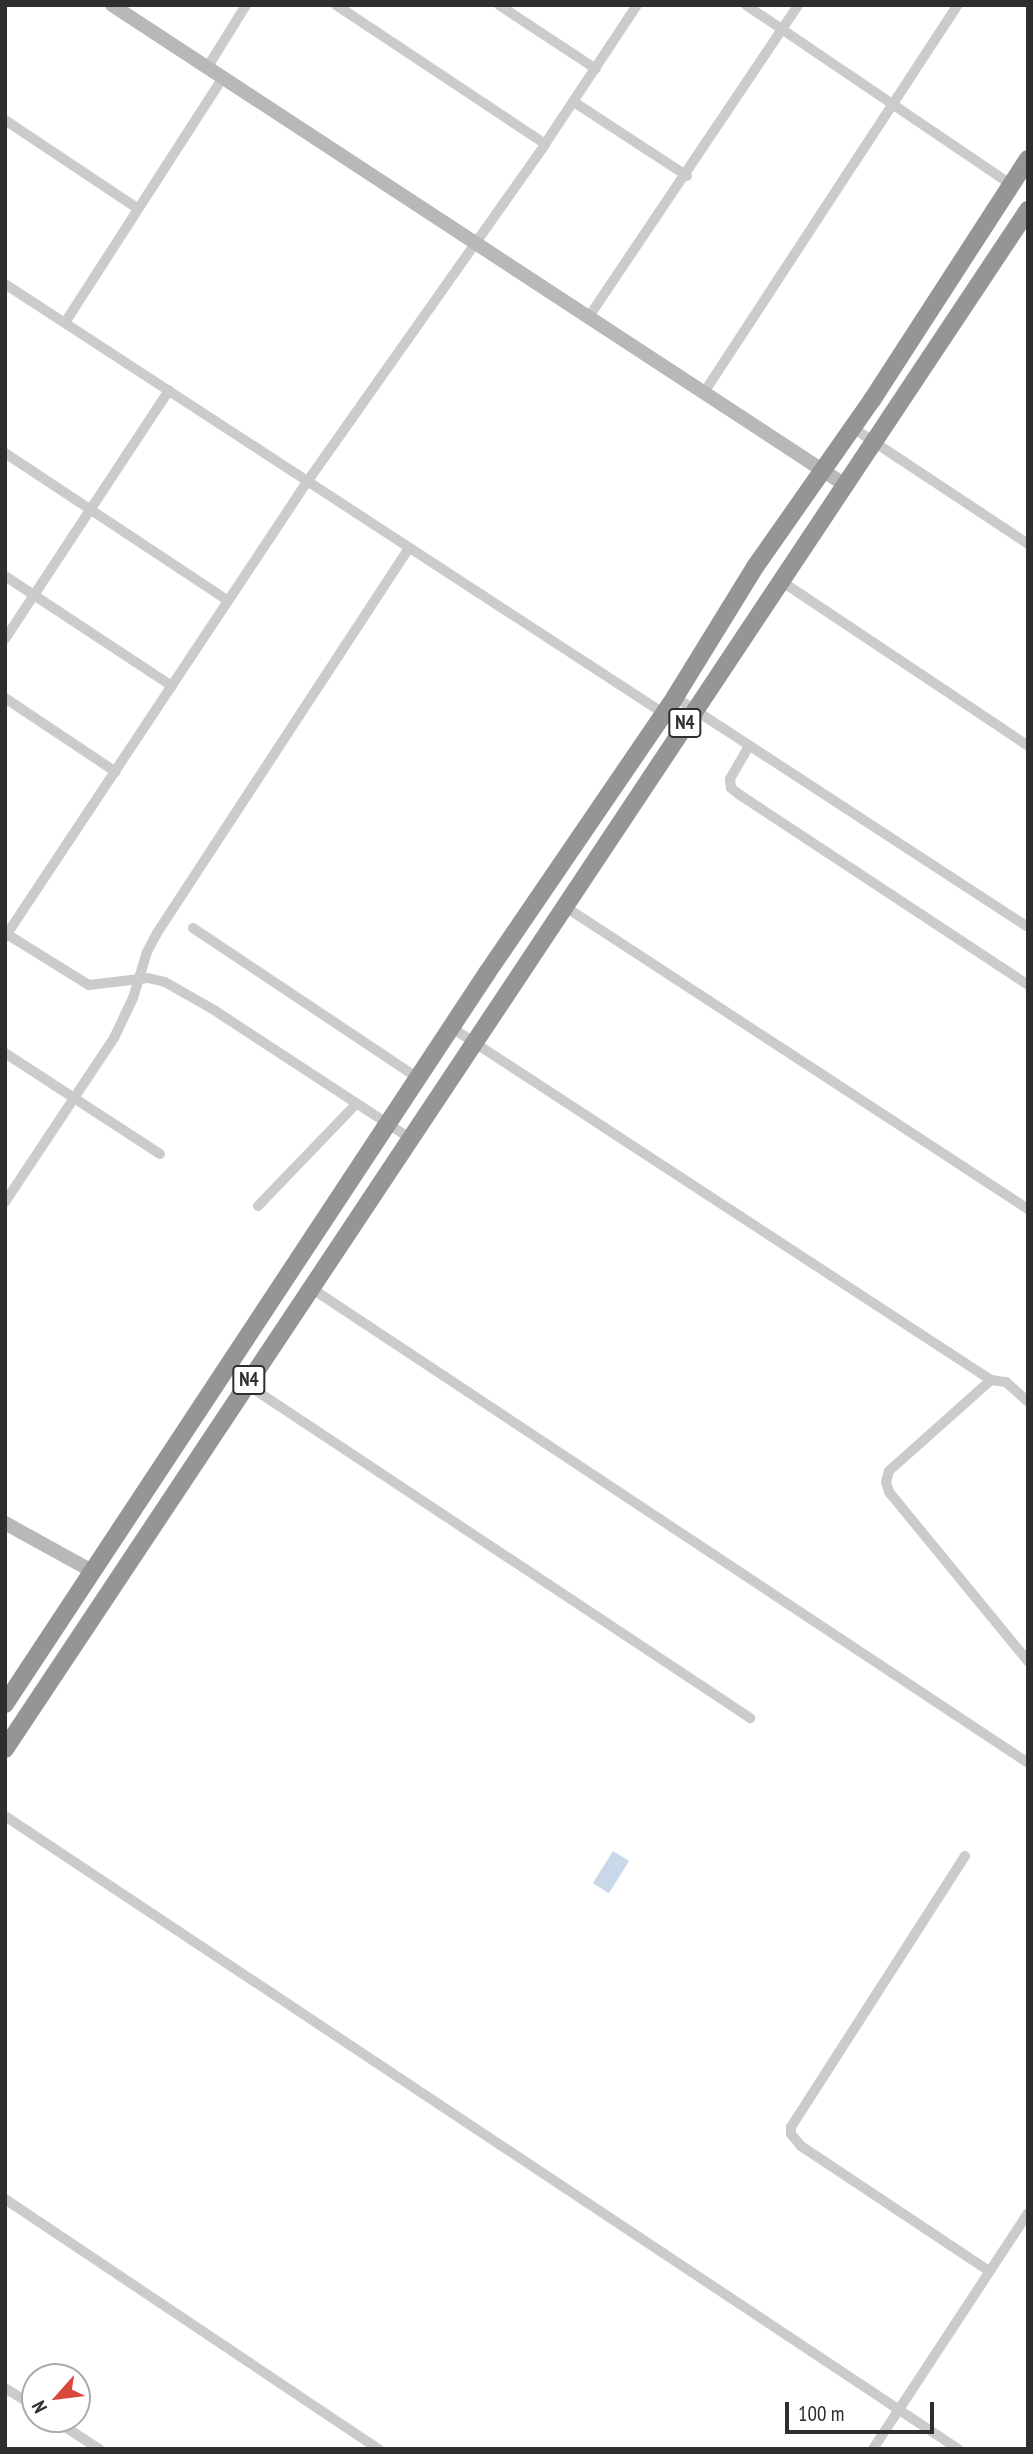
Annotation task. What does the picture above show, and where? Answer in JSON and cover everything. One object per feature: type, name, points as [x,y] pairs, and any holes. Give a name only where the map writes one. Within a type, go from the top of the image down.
[{"type":"highway","name":"N4","points":[[5,1704],[418,1078],[675,697],[755,567],[821,469],[853,428],[1028,159]]},
{"type":"highway","name":"N4","points":[[5,1749],[1028,209]]},
{"type":"street","points":[[112,5],[702,394],[845,485]]},
{"type":"street","points":[[207,68],[246,5]]},
{"type":"street","points":[[337,5],[545,144]]},
{"type":"street","points":[[499,5],[596,69]]},
{"type":"street","points":[[411,1139],[214,1010],[165,982],[140,979],[89,985],[6,935],[307,482],[545,144],[637,5]]},
{"type":"street","points":[[746,5],[1010,184]]},
{"type":"street","points":[[588,318],[687,176],[798,5]]},
{"type":"street","points":[[702,394],[958,5]]},
{"type":"street","points":[[66,321],[223,78]]},
{"type":"street","points":[[574,102],[687,176]]},
{"type":"street","points":[[5,121],[137,208]]},
{"type":"street","points":[[5,284],[66,321],[408,549],[683,726]]},
{"type":"street","points":[[5,639],[169,390]]},
{"type":"street","points":[[853,428],[1028,544]]},
{"type":"street","points":[[5,453],[227,600]]},
{"type":"street","points":[[5,1202],[76,1098],[125,1017],[147,952],[158,933],[408,549]]},
{"type":"street","points":[[5,576],[172,686]]},
{"type":"street","points":[[781,581],[1028,746]]},
{"type":"street","points":[[675,697],[1028,927]]},
{"type":"street","points":[[5,698],[116,772]]},
{"type":"street","points":[[748,746],[730,779],[731,788],[1028,985]]},
{"type":"street","points":[[564,906],[1028,1209]]},
{"type":"street","points":[[193,928],[418,1078]]},
{"type":"street","points":[[452,1028],[476,1041],[991,1380],[1006,1382],[1028,1402]]},
{"type":"street","points":[[5,1053],[160,1154]]},
{"type":"street","points":[[258,1206],[356,1104]]},
{"type":"street","points":[[311,1288],[1028,1763]]},
{"type":"street","points":[[991,1380],[889,1471],[886,1482],[889,1492],[1028,1661]]},
{"type":"street","points":[[246,1384],[750,1718]]},
{"type":"street","points":[[5,1523],[92,1571]]},
{"type":"street","points":[[5,1816],[958,2449]]},
{"type":"street","points":[[965,1856],[791,2127],[791,2134],[801,2146],[989,2270]]},
{"type":"street","points":[[5,2199],[379,2449]]},
{"type":"street","points":[[873,2449],[1028,2213]]},
{"type":"street","points":[[5,2388],[21,2398]]},
{"type":"street","points":[[74,2433],[99,2449]]},
{"type":"water","points":[[613,1851],[629,1861],[609,1893],[593,1883]]}]
